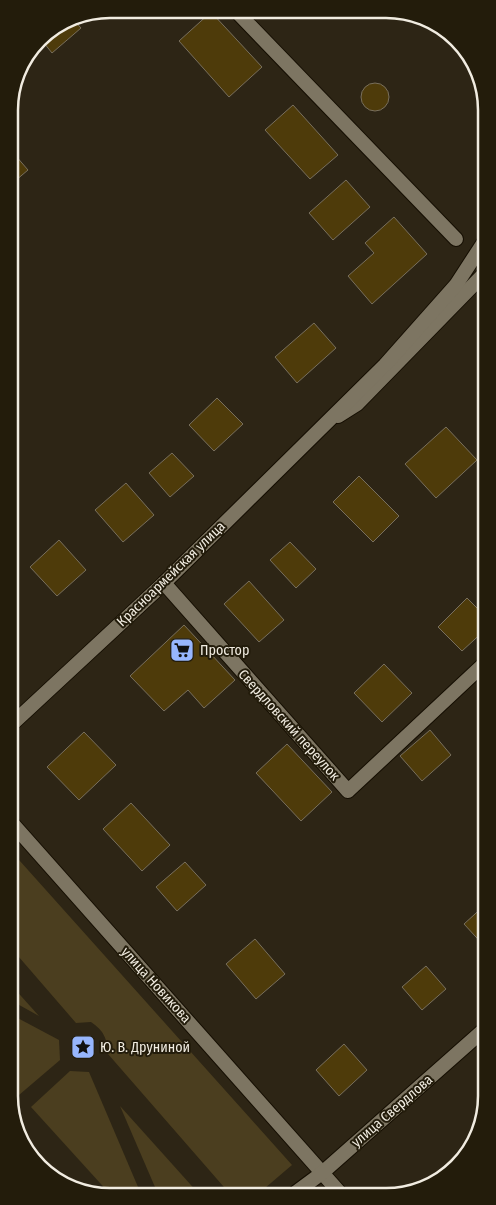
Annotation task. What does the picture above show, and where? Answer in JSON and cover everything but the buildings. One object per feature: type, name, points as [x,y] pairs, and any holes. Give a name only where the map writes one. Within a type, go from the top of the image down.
[{"type":"street","points":[[243,18],[456,239]]},
{"type":"street","name":"Красноармейская улица","points":[[18,719],[164,583],[385,366],[456,285],[478,251]]},
{"type":"street","name":"Красноармейская улица","points":[[329,421],[357,404],[478,280]]},
{"type":"street","name":"Свердловский переулок","points":[[164,583],[348,792],[478,670]]},
{"type":"street","name":"улица Новикова","points":[[18,830],[336,1188]]},
{"type":"street","name":"улица Свердлова","points":[[301,1188],[478,1035]]},
{"type":"shaded area","points":[[18,859],[292,1165],[265,1188],[225,1188],[108,1054],[106,1039],[102,1032],[91,1022],[76,1023],[18,956]]},
{"type":"shaded area","points":[[18,993],[39,1016],[18,1004]]},
{"type":"shaded area","points":[[18,1018],[59,1040],[60,1060],[19,1095]]},
{"type":"shaded area","points":[[70,1071],[89,1072],[138,1188],[104,1187],[31,1107]]},
{"type":"shaded area","points":[[120,1106],[194,1188],[155,1188]]},
{"type":"place","name":"Простор","points":[[182,650]]},
{"type":"place","name":"Ю. В. Друниной","points":[[83,1047]]}]
